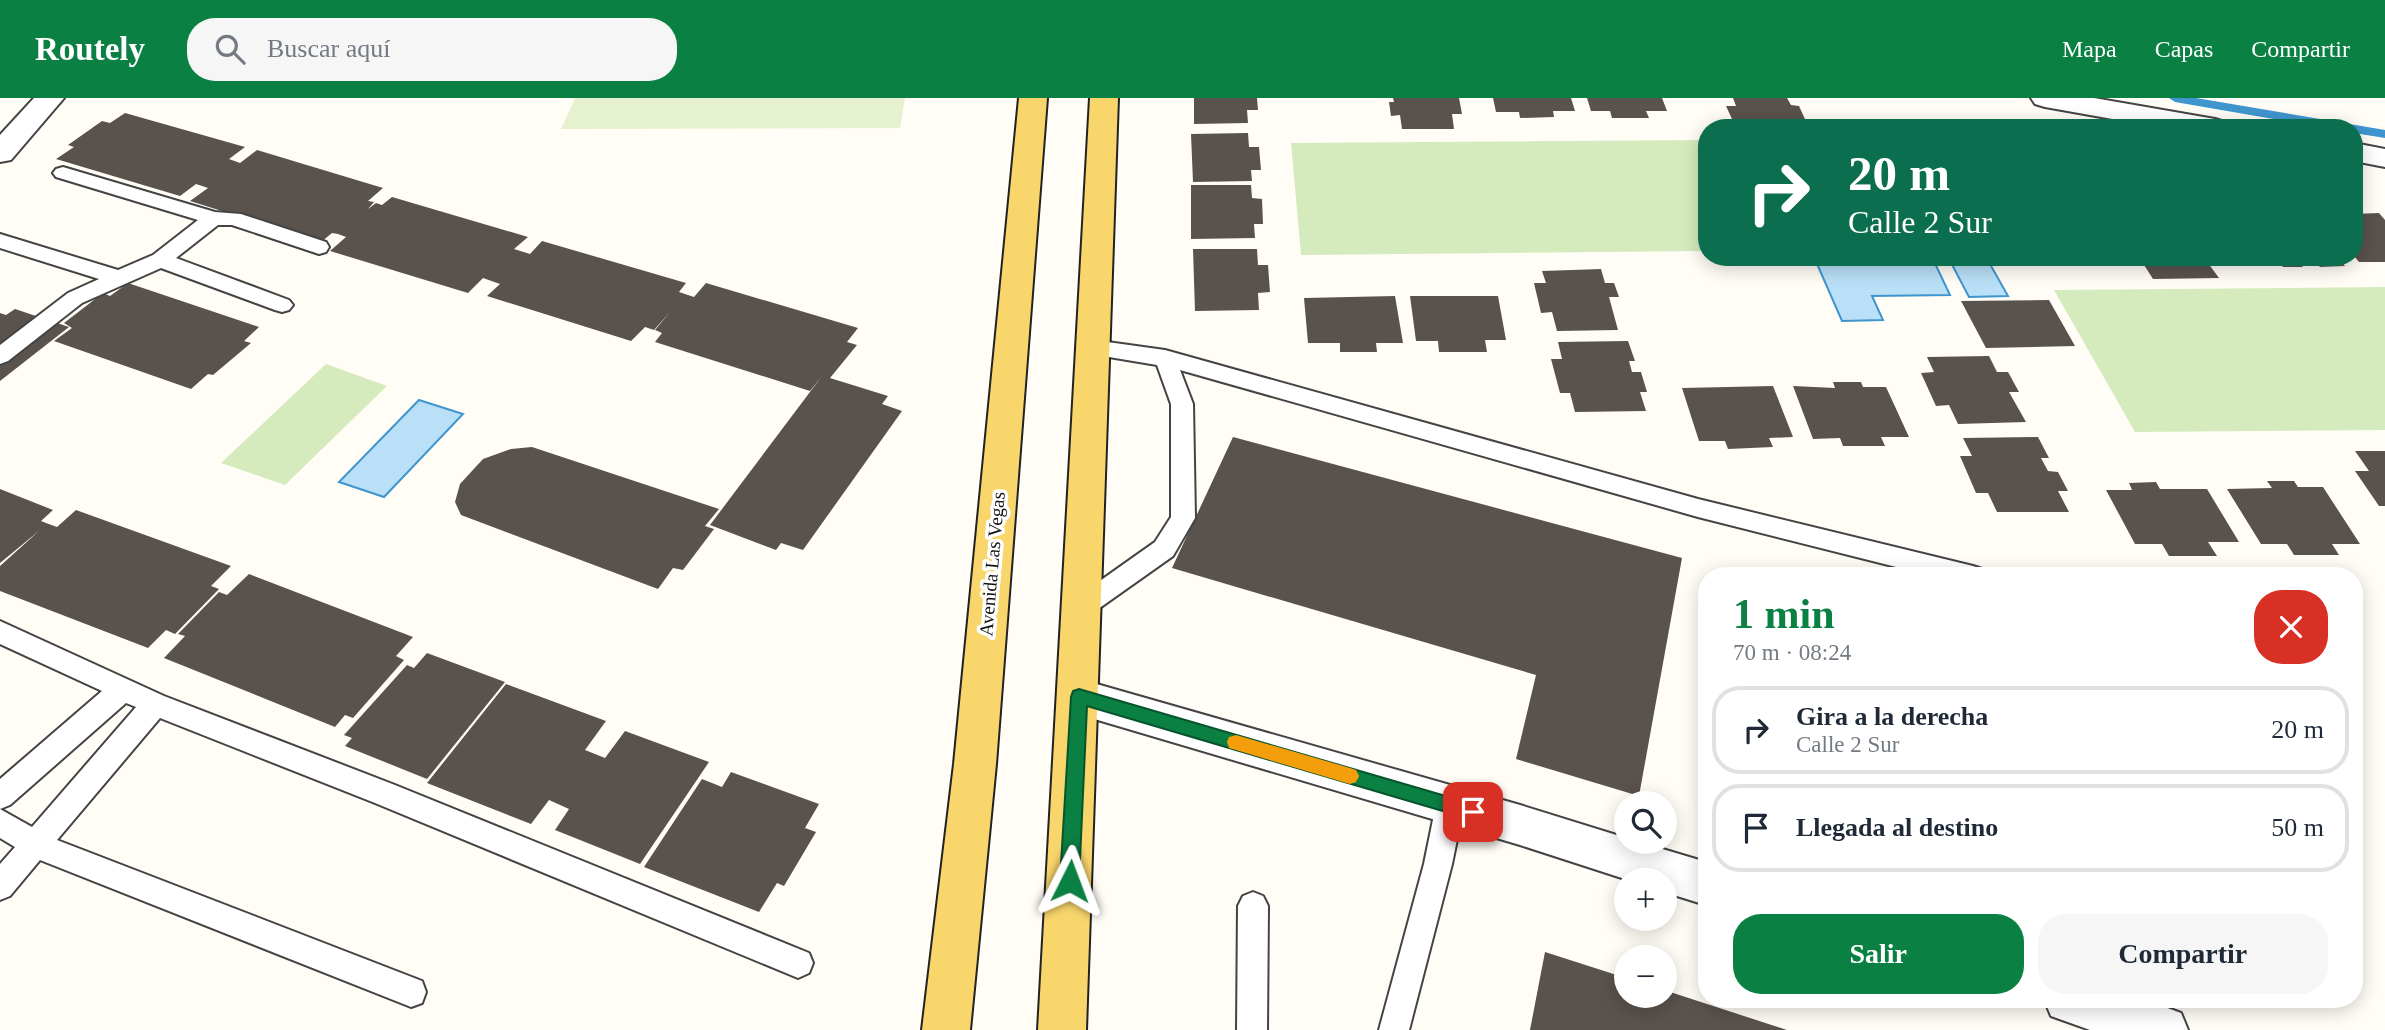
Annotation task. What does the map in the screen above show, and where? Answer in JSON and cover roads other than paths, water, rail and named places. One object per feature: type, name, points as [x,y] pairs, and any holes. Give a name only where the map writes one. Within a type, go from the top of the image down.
[{"type":"main road","name":"Avenida Las Vegas","points":[[947,1030],[975,764],[1033,98]]},
{"type":"main road","points":[[1065,1025],[1104,98]]},
{"type":"street","points":[[0,153],[50,98]]},
{"type":"street","points":[[2045,98],[2164,119]]},
{"type":"street","points":[[2363,154],[2385,158]]},
{"type":"street","points":[[1079,697],[1450,805],[1698,882]]},
{"type":"street","points":[[2096,1008],[2164,1030]]},
{"type":"lane","points":[[63,173],[214,219],[234,219],[319,247]]},
{"type":"lane","points":[[0,356],[75,298],[160,260],[214,219]]},
{"type":"lane","points":[[0,241],[119,278]]},
{"type":"lane","points":[[160,260],[282,304]]},
{"type":"lane","points":[[1093,348],[1165,358],[1208,369],[1698,508],[1937,567]]},
{"type":"lane","points":[[1082,607],[1164,549],[1183,517],[1182,404],[1165,358]]},
{"type":"lane","points":[[1182,404],[1208,369]]},
{"type":"lane","points":[[0,632],[155,704],[377,790],[798,963]]},
{"type":"lane","points":[[0,796],[123,689]]},
{"type":"lane","points":[[0,886],[155,704]]},
{"type":"lane","points":[[1394,1030],[1438,863],[1450,805]]},
{"type":"lane","points":[[0,821],[36,845],[411,992]]},
{"type":"lane","points":[[1252,1030],[1253,906]]},
{"type":"water","points":[[1818,266],[1936,266],[1950,295],[1872,296],[1883,320],[1842,321]]},
{"type":"water","points":[[1953,266],[1991,266],[2008,296],[1969,297]]},
{"type":"water","points":[[419,400],[463,414],[384,497],[339,482]]},
{"type":"waterway","points":[[2175,98],[2297,119]]},
{"type":"waterway","points":[[2363,130],[2385,134]]}]
